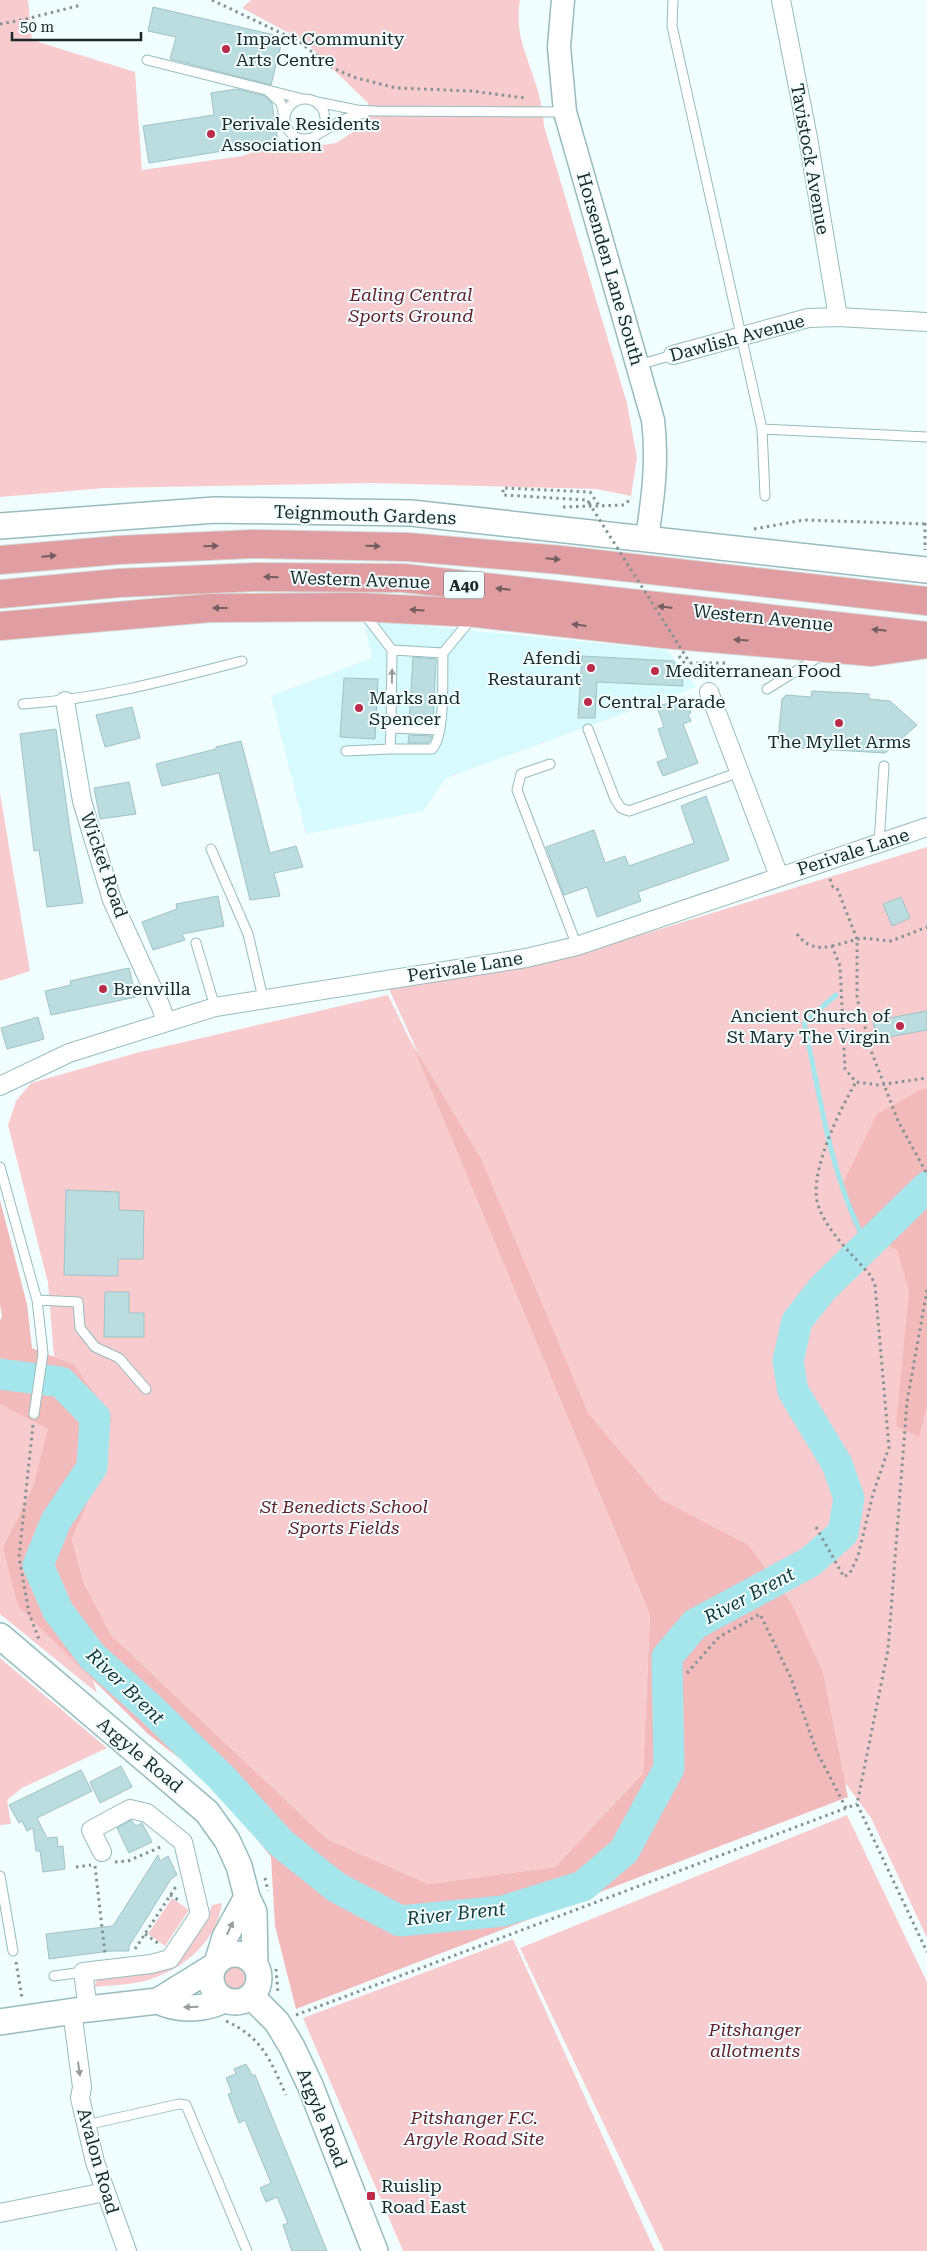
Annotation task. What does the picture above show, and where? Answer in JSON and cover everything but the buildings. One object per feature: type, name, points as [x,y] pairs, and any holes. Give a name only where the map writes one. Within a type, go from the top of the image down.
[{"type":"highway","name":"Western Avenue","points":[[0,560],[120,550],[252,544],[408,546],[560,560],[927,601]]},
{"type":"highway","name":"Western Avenue","points":[[0,594],[119,583],[256,576],[402,578],[927,636]]},
{"type":"highway","name":"A40","points":[[0,626],[210,608],[359,608],[476,613],[872,652],[927,644]]},
{"type":"main road","name":"Teignmouth Gardens","points":[[0,526],[215,510],[392,513],[647,538],[926,569]]},
{"type":"main road","name":"Argyle Road","points":[[0,1636],[207,1812],[227,1840],[239,1866],[246,1897],[254,1912],[255,1964]]},
{"type":"main road","points":[[224,2000],[212,1988],[210,1975],[225,1937],[246,1897]]},
{"type":"main road","points":[[0,2022],[158,2001],[215,1964],[225,1955],[241,1954],[255,1964],[259,1981],[251,1996],[241,2001],[224,2000],[211,2007],[172,2008],[158,2001]]},
{"type":"main road","name":"Argyle Road","points":[[251,1996],[277,2022],[292,2047],[310,2085],[375,2251]]},
{"type":"street","name":"Horsenden Lane South","points":[[563,0],[559,47],[565,112],[652,420],[656,446],[656,473],[647,538]]},
{"type":"street","name":"Tavistock Avenue","points":[[781,0],[838,318]]},
{"type":"street","name":"Dawlish Avenue","points":[[674,355],[808,318],[927,322]]},
{"type":"street","points":[[709,692],[779,876]]},
{"type":"street","name":"Wicket Road","points":[[66,701],[82,801],[112,900],[166,1022]]},
{"type":"street","name":"Perivale Lane","points":[[0,1086],[69,1053],[215,1007],[526,958],[576,946],[779,876],[927,828]]},
{"type":"street","points":[[83,1972],[170,1958],[200,1914],[183,1842],[147,1813],[130,1809],[91,1830],[103,1861]]},
{"type":"street","name":"Avalon Road","points":[[83,1972],[80,2010],[82,2086],[80,2098],[95,2162],[127,2251]]},
{"type":"street","points":[[0,2213],[105,2192]]},
{"type":"lane","points":[[673,0],[672,26],[762,430],[765,496]]},
{"type":"lane","points":[[147,60],[303,99],[357,110],[565,112]]},
{"type":"lane","points":[[263,89],[276,96],[281,103],[285,121],[291,133],[297,137],[311,138],[344,119],[375,111]]},
{"type":"lane","points":[[285,121],[288,108],[293,103],[303,99]]},
{"type":"lane","points":[[317,102],[325,115],[322,129],[318,134]]},
{"type":"lane","name":"Dawlish Avenue","points":[[638,365],[674,355]]},
{"type":"lane","points":[[762,430],[927,436]]},
{"type":"lane","points":[[359,608],[392,650],[390,749]]},
{"type":"lane","points":[[346,751],[432,749],[440,730],[443,653],[476,613]]},
{"type":"lane","points":[[767,689],[830,649]]},
{"type":"lane","points":[[392,650],[443,653]]},
{"type":"lane","points":[[23,704],[66,701],[115,693],[242,662]]},
{"type":"lane","points":[[390,728],[440,730]]},
{"type":"lane","points":[[588,729],[615,799],[621,808],[629,812],[740,772]]},
{"type":"lane","points":[[550,764],[522,774],[517,790],[576,946]]},
{"type":"lane","points":[[879,843],[884,766]]},
{"type":"lane","points":[[211,849],[248,934],[263,998]]},
{"type":"lane","points":[[196,944],[215,1007]]},
{"type":"lane","points":[[0,1167],[37,1300],[43,1353],[34,1414]]},
{"type":"lane","points":[[37,1300],[78,1302],[80,1328],[95,1347],[119,1358],[146,1389]]},
{"type":"lane","points":[[0,1876],[13,1951]]},
{"type":"lane","points":[[54,1976],[83,1972]]},
{"type":"lane","points":[[86,2125],[179,2104],[186,2105],[247,2251]]},
{"type":"path","points":[[212,0],[300,42],[329,66],[352,76],[396,88],[472,91],[532,98]]},
{"type":"path","points":[[0,24],[81,5]]},
{"type":"path","points":[[558,507],[600,507],[590,492],[503,488],[503,495],[588,500],[590,503],[690,663],[727,663]]},
{"type":"path","points":[[624,505],[630,507]]},
{"type":"path","points":[[729,547],[756,528],[804,520],[926,524],[926,569]]},
{"type":"path","points":[[678,655],[696,655]]},
{"type":"path","points":[[690,674],[774,673]]},
{"type":"path","points":[[822,878],[830,879],[834,887],[837,888],[857,940],[858,998],[872,1053],[898,1121],[918,1154],[927,1174]]},
{"type":"path","points":[[797,934],[804,943],[817,948],[857,940],[890,941],[927,927]]},
{"type":"path","points":[[832,946],[840,966],[845,1070],[856,1082],[884,1085],[927,1078]]},
{"type":"path","points":[[816,1527],[844,1577],[850,1573],[858,1556],[872,1494],[889,1447],[875,1285],[871,1276],[828,1225],[818,1204],[817,1182],[825,1150],[841,1107],[856,1082]]},
{"type":"path","points":[[927,1290],[907,1402],[888,1650],[857,1804],[927,1952]]},
{"type":"path","points":[[34,1414],[19,1557],[29,1612],[42,1646]]},
{"type":"path","points":[[687,1673],[719,1637],[760,1614],[791,1678],[816,1750],[846,1808]]},
{"type":"path","points":[[289,2018],[857,1804]]},
{"type":"path","points":[[76,1867],[103,1861],[128,1861],[180,1839]]},
{"type":"path","points":[[103,1861],[115,1968]]},
{"type":"path","points":[[115,1968],[189,1866]]},
{"type":"path","points":[[13,1951],[24,2003]]},
{"type":"path","points":[[269,2057],[286,2094]]},
{"type":"shaded area","points":[[364,620],[667,650],[696,687],[446,778],[423,811],[306,834],[271,696],[372,658]]},
{"type":"shaded area","points":[[411,1042],[481,1159],[588,1413],[660,1499],[748,1545],[792,1604],[823,1673],[848,1797],[296,2009],[275,1926],[271,1857],[214,1785],[148,1734],[18,1606],[3,1548],[33,1487],[48,1429],[0,1404],[0,1320],[2,1317],[0,1304],[0,1200],[27,1304],[32,1348],[74,1365],[112,1418],[103,1468],[72,1539],[84,1583],[111,1635],[327,1839],[428,1884],[555,1867],[643,1773],[650,1615]]},
{"type":"shaded area","points":[[924,1088],[927,1090],[927,1405],[919,1437],[896,1426],[909,1291],[897,1250],[854,1227],[841,1187],[877,1114]]},
{"type":"green space","name":"Ealing Central Sports Ground","points":[[0,0],[28,0],[32,40],[135,72],[142,170],[242,156],[265,148],[295,149],[336,143],[370,121],[368,103],[304,41],[242,8],[251,0],[520,0],[519,26],[521,39],[537,86],[544,126],[627,403],[637,458],[631,496],[596,489],[373,483],[105,488],[0,497]]},
{"type":"green space","points":[[0,793],[30,971],[0,981]]},
{"type":"green space","points":[[927,847],[927,1938],[871,1818],[827,1758],[641,1545],[389,989],[644,934]]},
{"type":"green space","name":"St Benedicts School Sports Fields","points":[[388,995],[411,1042],[650,1615],[643,1773],[555,1867],[428,1884],[327,1839],[111,1635],[84,1583],[72,1539],[103,1468],[54,1357],[48,1283],[8,1125],[16,1101],[31,1083],[136,1053]]},
{"type":"green space","points":[[0,1396],[63,1414],[38,1498],[97,1693],[0,1614]]},
{"type":"green space","points":[[0,1658],[107,1748],[22,1788],[7,1800],[11,1824],[0,1825]]},
{"type":"green space","name":"Pitshanger allotments","points":[[847,1815],[927,1982],[927,2251],[664,2251],[520,1948]]},
{"type":"green space","points":[[172,1898],[189,1910],[165,1946],[148,1934]]},
{"type":"green space","points":[[222,1903],[219,1917],[206,1941],[197,1952],[174,1969],[141,1982],[94,1987],[97,1980],[172,1967],[208,1915],[212,1905]]},
{"type":"green space","name":"Pitshanger F.C. Argyle Road Site","points":[[513,1939],[655,2251],[403,2251],[303,2018]]},
{"type":"green space","points":[[234,1967],[242,1970],[245,1978],[242,1986],[234,1989],[226,1986],[223,1978],[226,1970]]},
{"type":"waterway","points":[[836,995],[804,1023],[835,1165],[854,1219],[867,1245]]},
{"type":"waterway","name":"River Brent","points":[[0,1374],[61,1382],[95,1417],[92,1467],[56,1521],[38,1565],[58,1611],[92,1656],[150,1708],[222,1778],[281,1843],[336,1887],[400,1921],[503,1911],[583,1886],[624,1851],[669,1768],[667,1657],[695,1624],[810,1562],[843,1533],[849,1498],[837,1464],[793,1391],[788,1361],[797,1321],[823,1288],[927,1187]]},
{"type":"place","name":"Impact Community Arts Centre","points":[[226,49]]},
{"type":"place","name":"Perivale Residents Association","points":[[211,134]]},
{"type":"place","name":"Afendi Restaurant","points":[[591,668]]},
{"type":"place","name":"Mediterranean Food","points":[[655,671]]},
{"type":"place","name":"Central Parade","points":[[588,702]]},
{"type":"place","name":"Marks and Spencer","points":[[359,708]]},
{"type":"place","name":"The Myllet Arms","points":[[839,723]]},
{"type":"place","name":"Brenvilla","points":[[103,989]]},
{"type":"place","name":"Ancient Church of St Mary The Virgin","points":[[900,1026]]},
{"type":"place","name":"Ruislip Road East","points":[[371,2196]]}]
